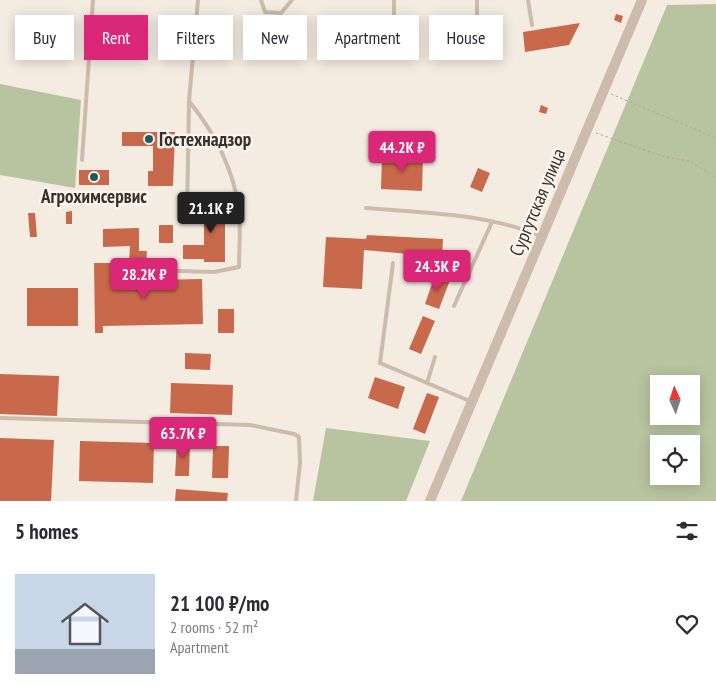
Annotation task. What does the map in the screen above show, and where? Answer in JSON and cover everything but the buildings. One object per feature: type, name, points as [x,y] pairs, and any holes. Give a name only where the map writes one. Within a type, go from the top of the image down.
[{"type":"street","name":"Сургутская улица","points":[[430,501],[642,0]]},
{"type":"lane","points":[[82,160],[93,0]]},
{"type":"lane","points":[[186,218],[189,101],[198,0]]},
{"type":"lane","points":[[261,0],[265,12],[281,13],[292,0]]},
{"type":"lane","points":[[394,0],[394,15]]},
{"type":"lane","points":[[477,0],[477,15]]},
{"type":"lane","points":[[528,0],[532,25]]},
{"type":"lane","points":[[144,270],[214,272],[239,267],[239,209],[229,168],[208,127],[189,101]]},
{"type":"lane","points":[[366,208],[461,215],[525,229],[542,237]]},
{"type":"lane","points":[[454,306],[492,222]]},
{"type":"lane","points":[[393,263],[380,363],[472,402]]},
{"type":"lane","points":[[427,383],[435,357]]},
{"type":"lane","points":[[0,418],[250,425],[294,434],[299,437],[300,446],[296,501]]},
{"type":"path","points":[[603,91],[716,138]]},
{"type":"path","points":[[587,129],[645,151],[690,161],[716,178]]},
{"type":"green space","points":[[716,4],[716,501],[461,501],[667,5]]},
{"type":"green space","points":[[0,84],[81,100],[75,188],[0,175]]},
{"type":"green space","points":[[326,428],[430,441],[406,501],[313,501]]},
{"type":"place","name":"Гостехнадзор","points":[[149,139]]},
{"type":"place","name":"Агрохимсервис","points":[[94,177]]}]
